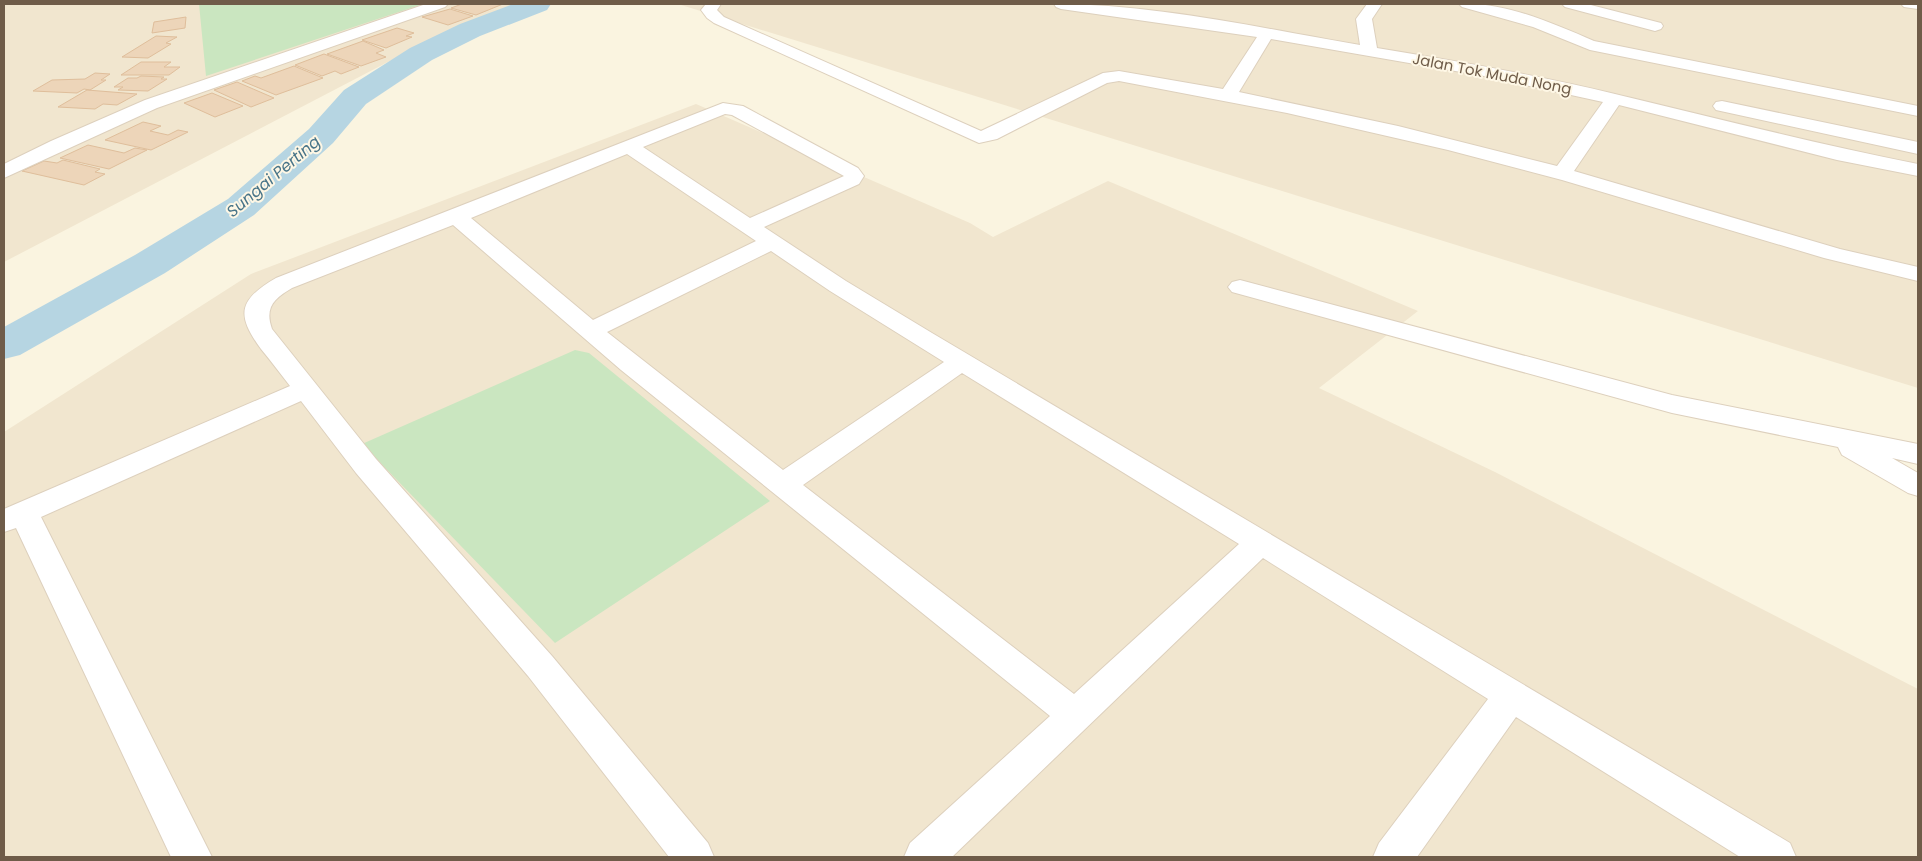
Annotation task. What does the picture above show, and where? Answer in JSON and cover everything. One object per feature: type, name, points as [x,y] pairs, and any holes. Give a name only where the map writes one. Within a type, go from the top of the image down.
[{"type":"street","points":[[4,172],[58,145],[151,104],[440,4]]},
{"type":"street","points":[[714,4],[709,10],[719,20],[979,137],[990,135],[1106,76],[1119,76],[1228,94],[1401,132],[1562,174],[1823,251],[1918,274]]},
{"type":"street","name":"Jalan Tok Muda Nong","points":[[1061,4],[1085,5],[1160,16],[1484,70],[1614,99],[1837,154],[1918,170]]},
{"type":"street","points":[[1357,4],[1364,19],[1369,50]]},
{"type":"street","points":[[1364,19],[1375,4]]},
{"type":"street","points":[[1466,4],[1539,24],[1580,41],[1621,52],[1918,111]]},
{"type":"street","points":[[1570,4],[1655,26]]},
{"type":"street","points":[[1909,4],[1918,6]]},
{"type":"street","points":[[1580,41],[1616,16]]},
{"type":"street","points":[[1228,94],[1267,34]]},
{"type":"street","points":[[1669,96],[1688,99]]},
{"type":"street","points":[[1562,174],[1614,99]]},
{"type":"street","points":[[1707,103],[1918,148]]},
{"type":"street","points":[[591,330],[760,234],[852,180],[854,176],[843,168],[728,107],[710,112],[456,216],[284,283],[262,298],[257,310],[256,321],[305,389],[366,466],[540,666],[694,857]]},
{"type":"street","points":[[6,149],[58,145]]},
{"type":"street","points":[[628,146],[838,286],[1776,857]]},
{"type":"street","points":[[456,216],[630,364],[1076,715]]},
{"type":"street","points":[[1240,287],[1672,404],[1918,454]]},
{"type":"street","points":[[783,484],[961,362]]},
{"type":"street","points":[[192,857],[13,516],[305,389]]},
{"type":"street","points":[[1832,437],[1918,486]]},
{"type":"street","points":[[924,857],[1261,542]]},
{"type":"street","points":[[1393,857],[1511,695]]},
{"type":"shaded area","points":[[4,4],[529,4],[432,39],[4,262]]},
{"type":"shaded area","points":[[678,4],[1918,4],[1918,388]]},
{"type":"shaded area","points":[[696,104],[970,223],[993,237],[1108,181],[1418,311],[1319,388],[1495,472],[1918,689],[1918,857],[4,857],[4,432],[251,274]]},
{"type":"green space","points":[[199,4],[423,4],[206,76]]},
{"type":"green space","points":[[575,350],[589,353],[770,501],[555,643],[362,444]]},
{"type":"building","points":[[462,4],[503,4],[476,15],[451,8]]},
{"type":"building","points":[[450,9],[473,16],[448,25],[422,17]]},
{"type":"building","points":[[186,17],[185,28],[152,33],[154,22]]},
{"type":"building","points":[[397,28],[414,33],[406,36],[412,37],[386,48],[362,40]]},
{"type":"building","points":[[156,36],[177,37],[166,43],[171,44],[148,58],[122,57]]},
{"type":"building","points":[[363,41],[384,50],[376,53],[386,57],[361,66],[327,54]]},
{"type":"building","points":[[324,54],[359,67],[341,74],[335,71],[322,76],[295,65]]},
{"type":"building","points":[[141,62],[171,62],[164,67],[180,67],[169,75],[121,75]]},
{"type":"building","points":[[294,66],[323,78],[276,95],[242,81],[255,76],[261,78]]},
{"type":"building","points":[[95,73],[110,74],[101,80],[106,80],[90,90],[84,89],[77,93],[33,91],[52,80],[85,79]]},
{"type":"building","points":[[141,76],[164,77],[161,79],[167,79],[148,91],[118,90],[123,87],[114,87],[128,78]]},
{"type":"building","points":[[237,82],[274,98],[251,107],[214,90]]},
{"type":"building","points":[[87,90],[137,94],[117,105],[103,104],[95,109],[58,107]]},
{"type":"building","points":[[212,93],[243,106],[215,117],[184,103]]},
{"type":"building","points":[[143,122],[161,126],[150,131],[168,135],[178,130],[188,132],[151,150],[105,140]]},
{"type":"building","points":[[88,145],[124,153],[135,148],[147,150],[109,169],[60,158]]},
{"type":"building","points":[[63,160],[100,169],[95,172],[105,174],[84,185],[22,171],[44,161],[57,163]]},
{"type":"waterway","name":"Sungai Perting","points":[[4,345],[150,264],[241,207],[321,136],[355,97],[421,54],[470,30],[537,4]]}]
